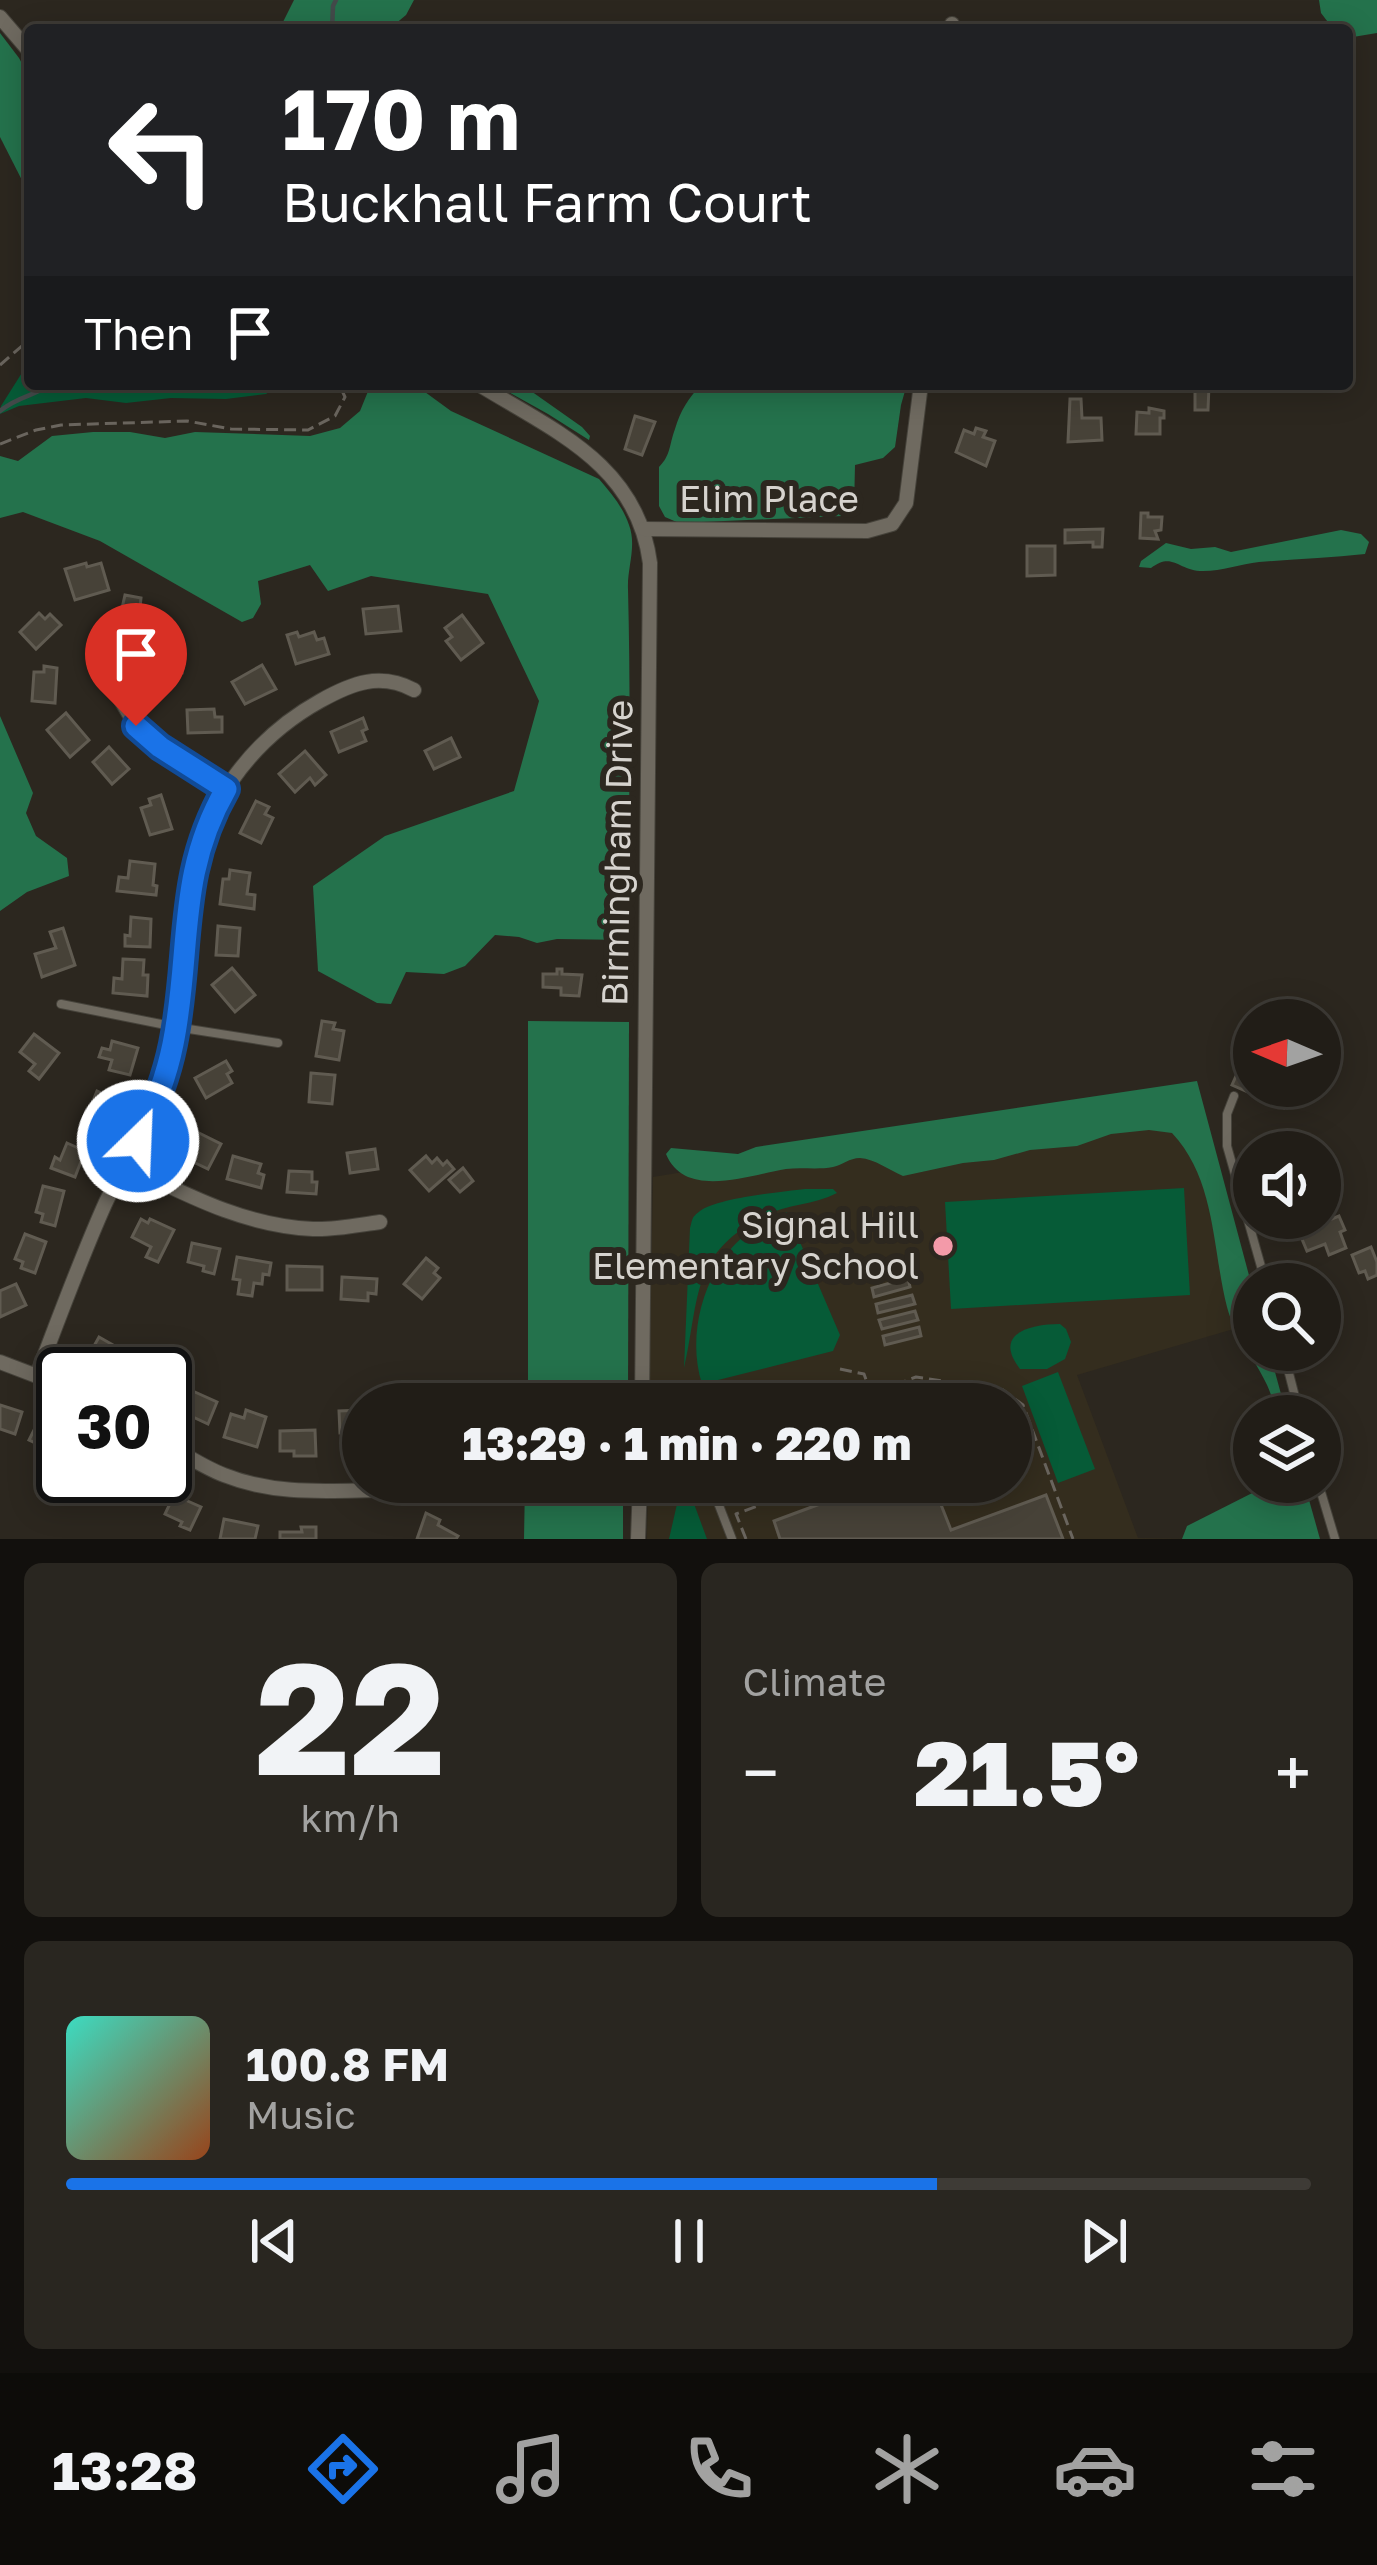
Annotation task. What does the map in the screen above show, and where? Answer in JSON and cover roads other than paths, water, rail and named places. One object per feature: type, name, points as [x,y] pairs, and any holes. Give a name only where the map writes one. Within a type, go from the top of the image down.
[{"type":"street","points":[[0,17],[24,45]]},
{"type":"street","name":"Birmingham Drive","points":[[488,390],[572,443],[625,491],[644,529],[650,563],[642,1383]]},
{"type":"street","name":"Elim Place","points":[[644,529],[867,531],[892,524],[906,502],[920,390]]},
{"type":"street","points":[[109,680],[146,737],[226,789]]},
{"type":"street","points":[[49,1347],[89,1241],[160,1094],[176,1027],[194,866],[206,827],[226,789],[264,740],[319,701],[367,680],[401,682],[414,690]]},
{"type":"street","points":[[125,1165],[212,1208],[256,1221],[316,1229],[380,1222]]},
{"type":"street","points":[[0,1362],[36,1374]]},
{"type":"street","points":[[192,1458],[224,1475],[263,1487],[342,1491]]},
{"type":"street","points":[[638,1539],[639,1503]]},
{"type":"lane","points":[[61,1004],[278,1042]]},
{"type":"lane","points":[[1233,1099],[1227,1114],[1227,1146],[1260,1263]]},
{"type":"lane","points":[[718,1503],[732,1539]]},
{"type":"lane","points":[[1324,1503],[1335,1539]]},
{"type":"waterway","points":[[332,24],[336,0]]},
{"type":"waterway","points":[[0,411],[41,390]]},
{"type":"place","name":"Signal Hill Elementary School","points":[[943,1246]]}]
